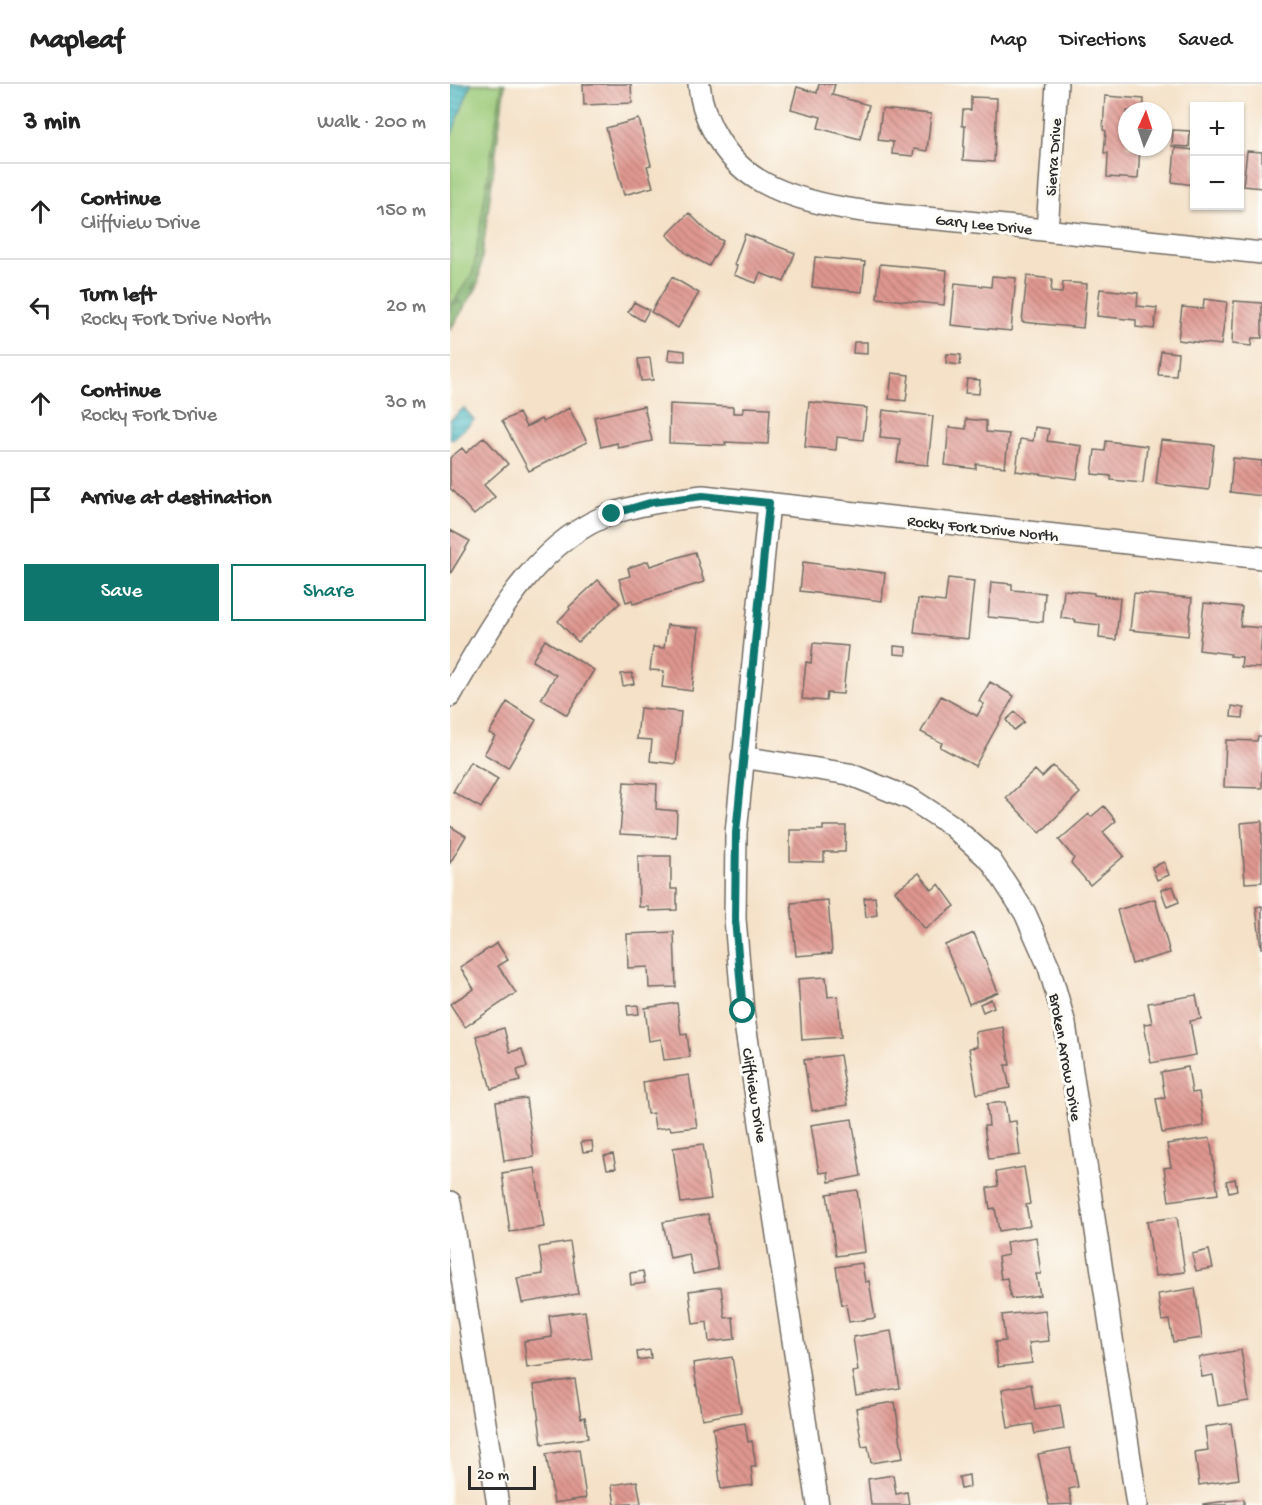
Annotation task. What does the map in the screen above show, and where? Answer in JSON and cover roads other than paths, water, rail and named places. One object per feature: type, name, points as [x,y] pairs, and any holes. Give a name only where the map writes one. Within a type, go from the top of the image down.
[{"type":"street","name":"Gary Lee Drive","points":[[699,84],[700,96],[722,148],[761,182],[811,203],[1262,253]]},
{"type":"street","name":"Sierra Drive","points":[[1047,230],[1057,84]]},
{"type":"street","name":"Rocky Fork Drive North","points":[[450,696],[496,619],[539,562],[575,532],[612,514],[653,502],[703,496],[1262,558]]},
{"type":"street","name":"Cliffview Drive","points":[[769,503],[742,757],[736,833],[735,919],[743,1011],[818,1505]]},
{"type":"street","name":"Broken Arrow Drive","points":[[742,757],[849,774],[911,799],[951,825],[991,861],[1025,913],[1049,967],[1065,1024],[1137,1505]]},
{"type":"street","points":[[450,1202],[498,1505]]},
{"type":"water","points":[[450,84],[471,84],[450,139]]},
{"type":"water","points":[[464,408],[474,420],[452,440],[450,420]]}]
